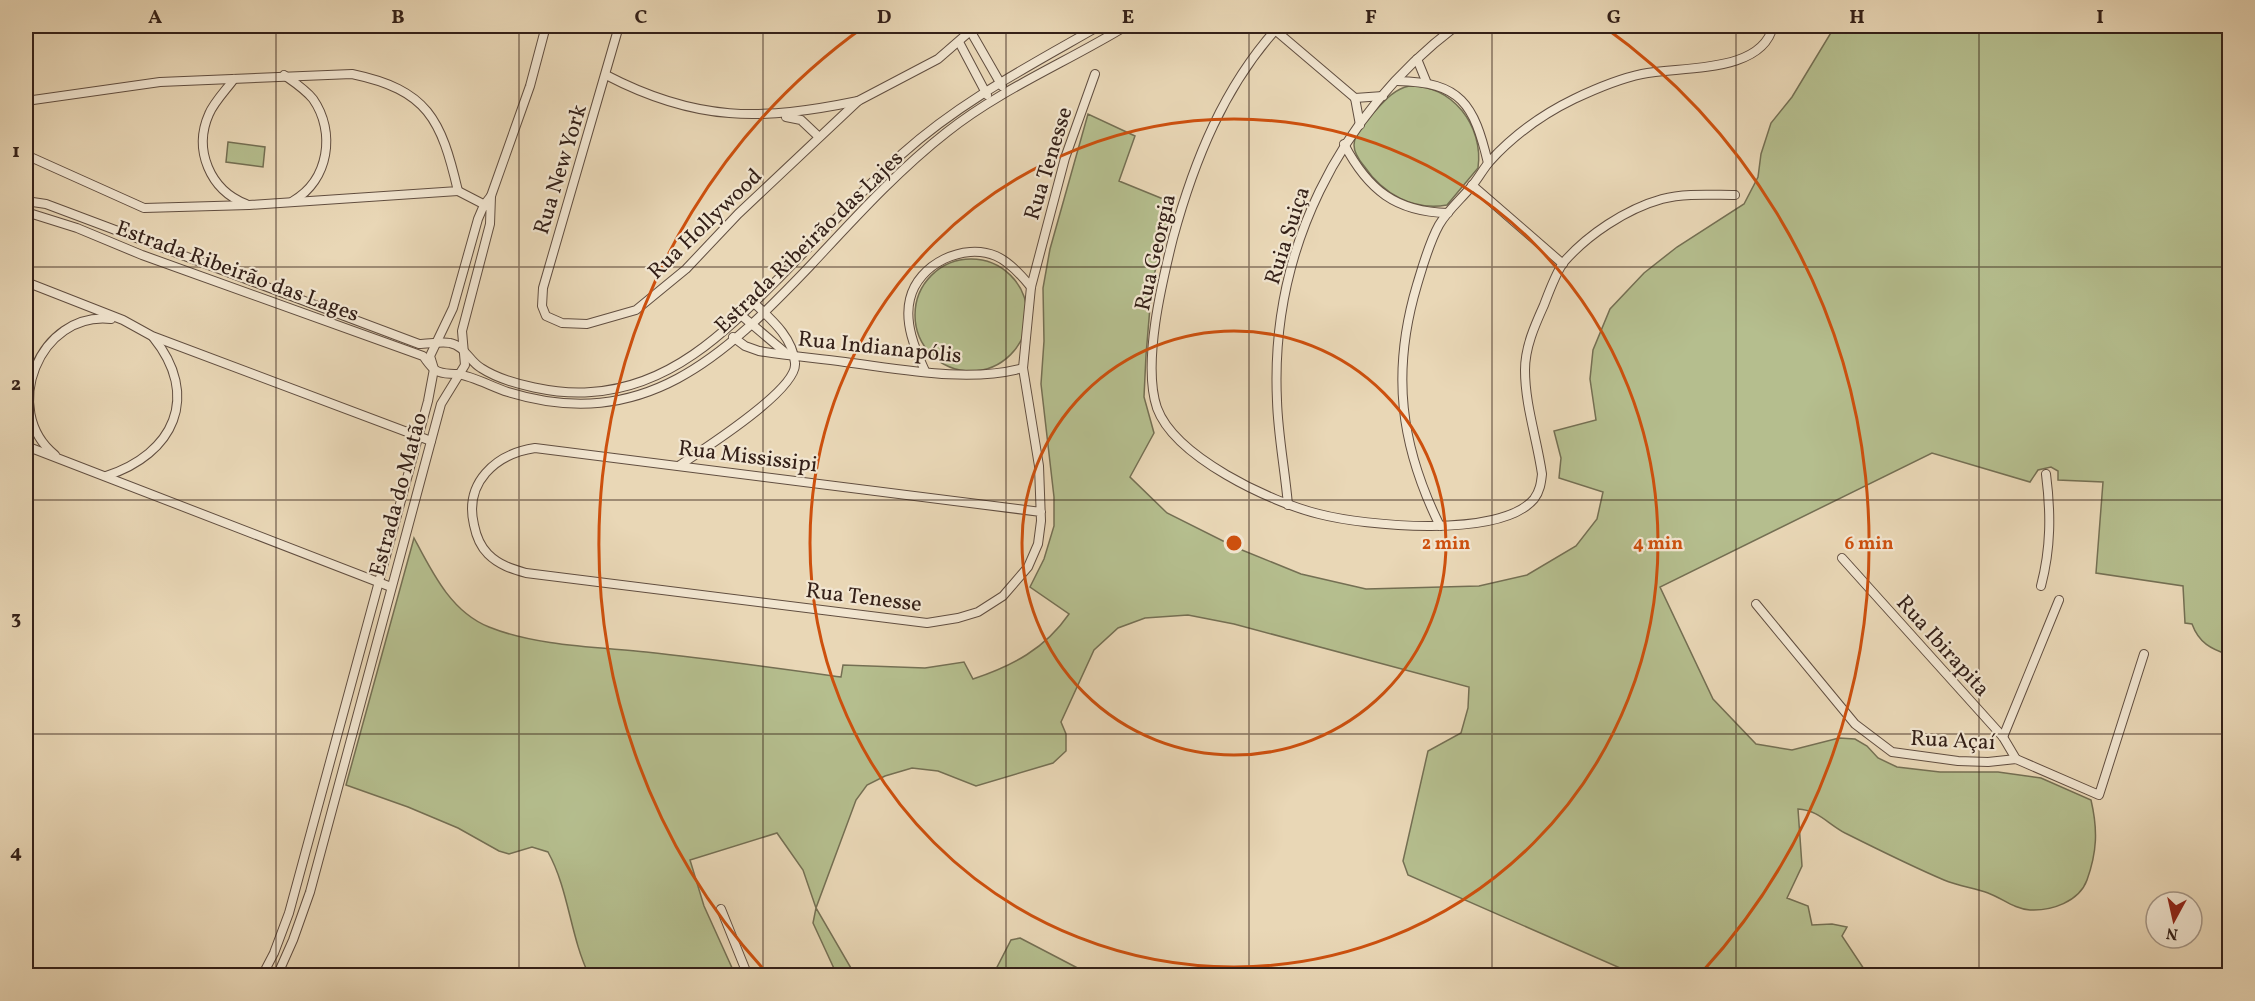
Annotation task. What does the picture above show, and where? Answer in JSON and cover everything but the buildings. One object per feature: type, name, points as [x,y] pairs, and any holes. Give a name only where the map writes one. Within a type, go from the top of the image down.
[{"type":"street","points":[[457,374],[442,374],[434,369],[430,356],[453,308],[530,86],[546,26]]},
{"type":"street","name":"Rua New York","points":[[552,320],[542,306],[543,288],[619,26]]},
{"type":"street","name":"Estrada Ribeirão das Lajes","points":[[464,350],[479,367],[491,373],[532,386],[563,392],[590,393],[616,389],[657,376],[700,351],[727,330],[902,154],[956,110],[999,82],[1099,26]]},
{"type":"street","name":"Estrada Ribeirão das Lajes","points":[[457,374],[530,398],[567,404],[610,402],[650,392],[683,377],[753,326],[847,226],[946,133],[1006,93],[1126,26]]},
{"type":"street","name":"Ruia Suiça","points":[[1288,505],[1277,401],[1279,323],[1294,257],[1307,218],[1325,177],[1344,144],[1417,59],[1456,26]]},
{"type":"street","points":[[1440,526],[1412,462],[1405,421],[1401,364],[1410,308],[1420,274],[1440,225],[1488,163],[1505,146],[1538,120],[1572,100],[1609,84],[1641,74],[1740,60],[1768,41],[1773,26]]},
{"type":"street","points":[[1277,28],[1355,98],[1360,125]]},
{"type":"street","name":"Rua Georgia","points":[[1277,28],[1236,85],[1215,120],[1195,163],[1161,283],[1153,356],[1153,391],[1165,425],[1179,442],[1240,481],[1288,505],[1319,515],[1356,521],[1440,526],[1491,520],[1509,515],[1528,504],[1541,486],[1542,474],[1527,396],[1525,368],[1535,325],[1563,264],[1592,238],[1634,210],[1662,199],[1681,196],[1735,195]]},
{"type":"street","points":[[974,29],[1006,93]]},
{"type":"street","name":"Rua Hollywood","points":[[606,75],[642,94],[710,112],[780,115],[858,101],[912,75],[960,42],[974,29]]},
{"type":"street","points":[[960,42],[992,102]]},
{"type":"street","points":[[1417,59],[1426,81]]},
{"type":"street","points":[[26,101],[160,82],[284,75],[352,74],[381,80],[410,93],[429,111],[448,149],[458,191]]},
{"type":"street","name":"Rua Tenesse","points":[[472,498],[471,513],[476,534],[487,554],[505,566],[526,573],[927,622],[958,618],[978,612],[1003,596],[1017,582],[1034,556],[1040,535],[1039,466],[1023,368],[1030,318],[1031,287],[1065,158],[1095,74]]},
{"type":"street","points":[[284,75],[313,100],[326,128],[327,143],[324,160],[312,185],[290,202]]},
{"type":"street","points":[[234,79],[210,112],[203,142],[204,159],[221,188],[233,199],[249,205]]},
{"type":"street","points":[[1397,81],[1426,81],[1461,99],[1478,124],[1488,163]]},
{"type":"street","points":[[1355,98],[1383,96]]},
{"type":"street","name":"Rua Hollywood","points":[[552,320],[587,324],[636,310],[686,269],[738,214],[858,101]]},
{"type":"street","points":[[780,115],[801,120],[819,136]]},
{"type":"street","points":[[1344,144],[1362,174],[1388,199],[1420,211],[1448,213]]},
{"type":"street","points":[[26,155],[144,208],[249,205],[458,191],[488,206]]},
{"type":"street","points":[[1472,185],[1563,264]]},
{"type":"street","points":[[26,201],[46,204],[395,336],[419,344],[450,343],[464,350]]},
{"type":"street","name":"Estrada do Matão","points":[[277,975],[294,940],[310,892],[444,394],[465,365],[461,341],[464,319],[484,248],[488,206]]},
{"type":"street","name":"Estrada Ribeirão das Lages","points":[[26,212],[77,228],[142,255],[423,356],[434,369]]},
{"type":"street","points":[[925,371],[912,340],[908,316],[910,298],[917,284],[930,268],[945,258],[964,252],[984,253],[1003,261],[1031,287]]},
{"type":"street","points":[[26,282],[123,320],[152,336],[431,441]]},
{"type":"street","points":[[680,465],[745,419],[785,384],[794,372],[788,341],[755,304]]},
{"type":"street","points":[[742,316],[790,356]]},
{"type":"street","points":[[63,461],[48,450],[35,433],[28,416],[26,396],[38,357],[51,339],[65,328],[100,318],[123,320]]},
{"type":"street","points":[[727,330],[735,340]]},
{"type":"street","points":[[106,476],[139,463],[155,449],[169,432],[176,413],[178,391],[173,369],[164,351],[152,336]]},
{"type":"street","name":"Rua Indianapólis","points":[[735,340],[759,351],[925,371],[997,374],[1023,368]]},
{"type":"street","name":"Estrada do Matão","points":[[262,975],[274,953],[289,913],[434,369]]},
{"type":"street","points":[[26,446],[391,586]]},
{"type":"street","name":"Rua Mississipi","points":[[472,498],[480,480],[490,467],[503,457],[535,448],[1041,512]]},
{"type":"street","points":[[2041,586],[2048,559],[2050,535],[2046,474]]},
{"type":"street","name":"Rua Ibirapita","points":[[1842,558],[2003,737],[2016,759]]},
{"type":"street","points":[[2003,737],[2060,600]]},
{"type":"street","name":"Rua Açaí","points":[[1756,604],[1856,724],[1892,752],[1958,761],[1988,762],[2016,759],[2099,795],[2144,654]]},
{"type":"street","points":[[721,909],[748,975]]},
{"type":"green space","points":[[1835,26],[2229,26],[2229,655],[2206,644],[2198,636],[2192,624],[2185,623],[2183,586],[2096,573],[2103,482],[2058,480],[2058,471],[2051,467],[2038,470],[2030,482],[1932,453],[1660,587],[1713,699],[1756,744],[1792,750],[1839,738],[1855,739],[1867,746],[1878,758],[1897,767],[1940,772],[1998,772],[2041,778],[2091,800],[2095,821],[2093,860],[2083,888],[2063,904],[2038,910],[2019,908],[1988,893],[1932,875],[1845,833],[1811,812],[1798,809],[1802,866],[1787,898],[1808,906],[1812,925],[1832,924],[1847,927],[1842,936],[1868,975],[1823,975],[1819,971],[1808,969],[1802,976],[1636,975],[1408,875],[1403,861],[1428,751],[1461,733],[1468,708],[1469,687],[1234,624],[1188,615],[1145,618],[1118,628],[1094,650],[1061,722],[1066,734],[1066,751],[1053,763],[976,786],[938,771],[912,768],[885,776],[867,785],[856,800],[816,908],[803,870],[777,833],[690,860],[704,906],[733,970],[727,975],[589,975],[578,945],[561,882],[548,852],[532,847],[509,854],[499,851],[458,828],[346,785],[414,538],[444,590],[464,612],[489,627],[546,642],[671,655],[841,677],[843,665],[925,668],[964,662],[973,679],[1027,655],[1049,637],[1069,614],[1030,587],[1044,559],[1054,526],[1054,497],[1041,384],[1044,341],[1043,288],[1050,249],[1088,114],[1135,136],[1119,181],[1173,203],[1152,283],[1146,355],[1144,397],[1154,433],[1130,477],[1167,513],[1237,548],[1301,574],[1366,589],[1479,586],[1527,575],[1576,546],[1597,519],[1603,492],[1559,478],[1561,458],[1554,431],[1596,420],[1590,379],[1593,350],[1610,309],[1644,273],[1677,247],[1744,204],[1758,177],[1761,154],[1771,123],[1792,97]]},
{"type":"green space","points":[[1409,86],[1425,87],[1451,100],[1462,110],[1476,137],[1479,152],[1478,168],[1447,205],[1422,205],[1400,198],[1380,185],[1355,151],[1356,136],[1366,122],[1391,95]]},
{"type":"green space","points":[[228,142],[265,147],[263,167],[226,162]]},
{"type":"green space","points":[[971,259],[992,263],[1011,275],[1023,294],[1027,315],[1023,336],[1011,355],[992,367],[971,371],[950,367],[931,355],[919,336],[915,315],[919,294],[931,275],[950,263]]},
{"type":"green space","points":[[816,908],[855,975],[837,975],[813,923]]},
{"type":"green space","points":[[1020,938],[1091,975],[993,975],[1011,940]]}]
